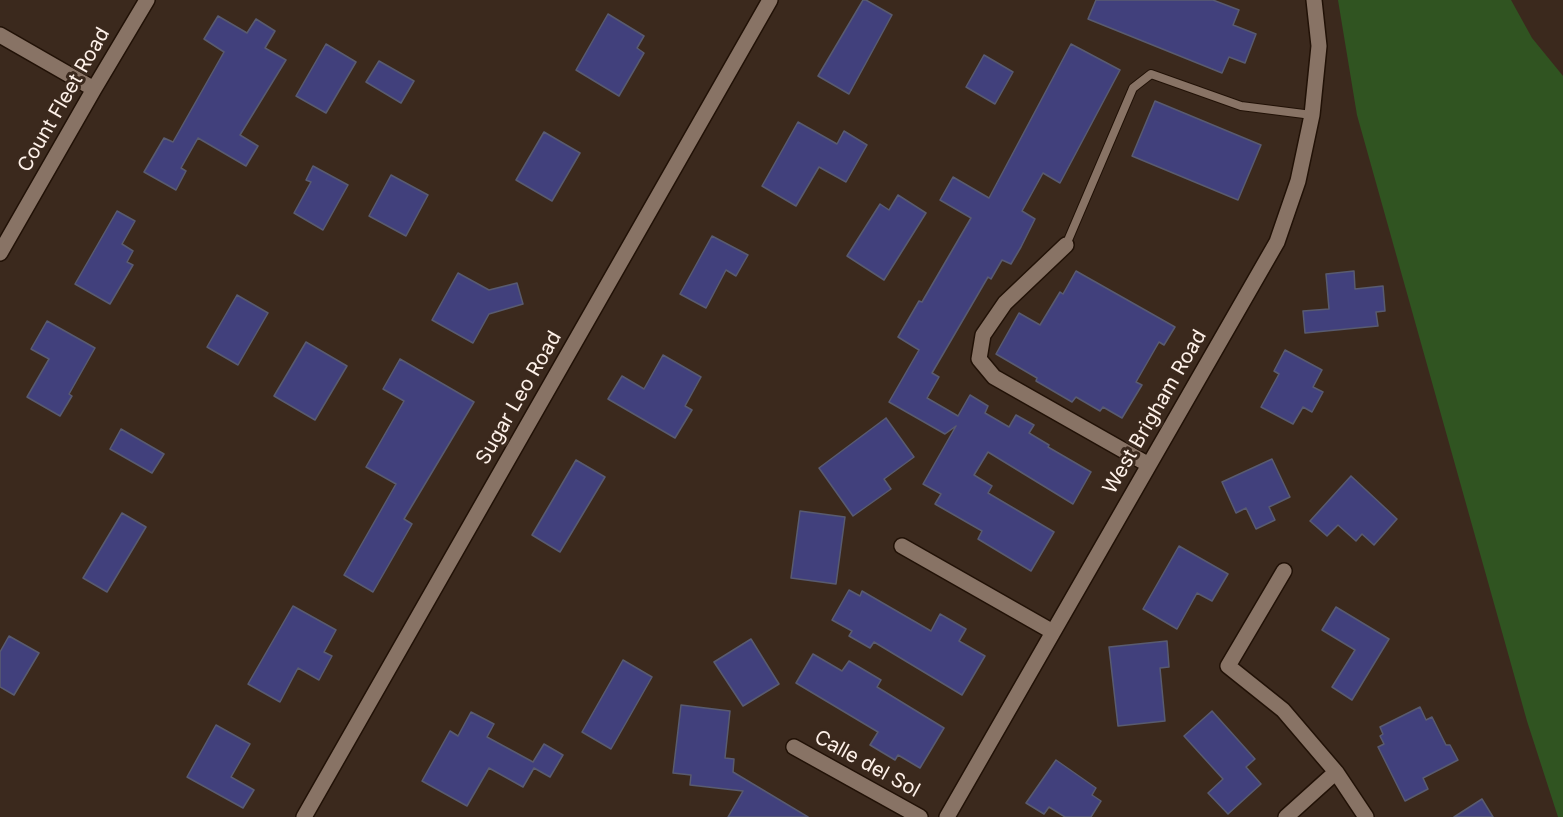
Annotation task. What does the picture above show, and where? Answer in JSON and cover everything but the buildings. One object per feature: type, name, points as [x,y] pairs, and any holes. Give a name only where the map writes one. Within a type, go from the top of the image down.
[{"type":"street","name":"Count Fleet Road","points":[[0,253],[147,0]]},
{"type":"street","name":"Sugar Leo Road","points":[[304,817],[770,0]]},
{"type":"street","name":"West Brigham Road","points":[[948,816],[1277,242],[1298,181],[1312,115],[1319,46],[1314,0]]},
{"type":"street","points":[[0,35],[94,89]]},
{"type":"street","points":[[1066,245],[1005,303],[983,335],[979,359],[994,376],[1149,465]]},
{"type":"street","points":[[902,546],[1053,632]]},
{"type":"street","points":[[1284,571],[1228,666],[1283,710],[1336,772],[1366,817]]},
{"type":"street","name":"Calle del Sol","points":[[794,747],[920,817]]},
{"type":"street","points":[[1286,817],[1336,772]]},
{"type":"lane","points":[[1066,245],[1133,88],[1151,74],[1241,106],[1312,115]]},
{"type":"green space","points":[[1338,0],[1511,0],[1532,38],[1563,76],[1563,817],[1558,817],[1527,721],[1357,115]]}]
